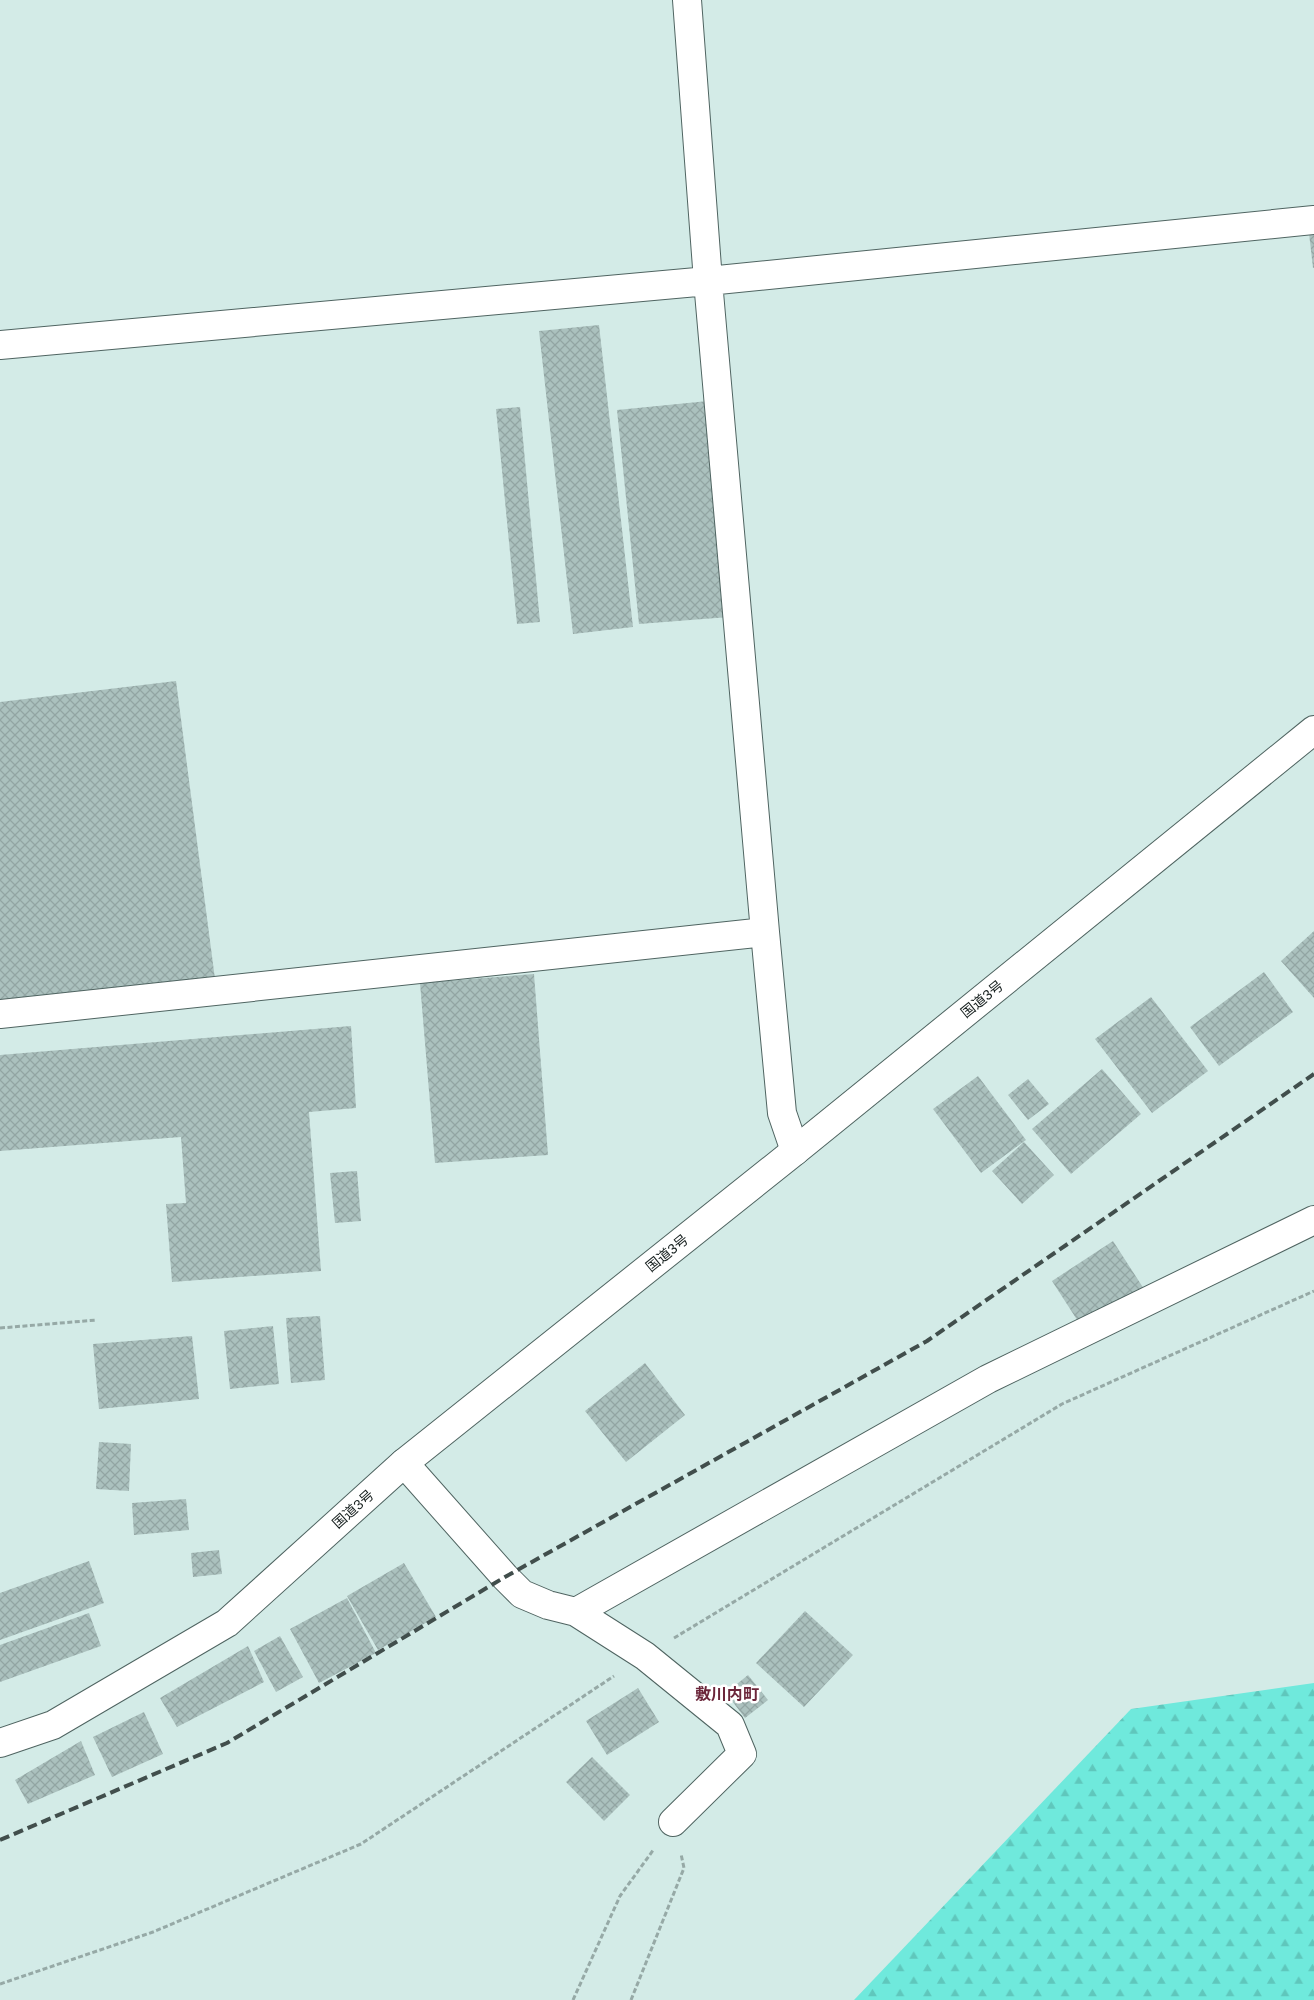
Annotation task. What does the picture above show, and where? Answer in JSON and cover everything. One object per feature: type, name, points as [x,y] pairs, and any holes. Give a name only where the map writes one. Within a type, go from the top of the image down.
[{"type":"main road","points":[[687,0],[708,281],[765,932],[782,1113],[795,1151]]},
{"type":"main road","points":[[0,345],[708,281],[1314,220]]},
{"type":"main road","name":"国道3号","points":[[0,1743],[53,1725],[227,1623],[404,1463],[795,1151],[1314,730]]},
{"type":"main road","points":[[0,1014],[765,932]]},
{"type":"main road","points":[[576,1612],[988,1379],[1314,1220]]},
{"type":"main road","points":[[404,1463],[522,1594],[548,1605],[576,1612],[645,1656],[730,1725],[742,1754],[673,1822]]},
{"type":"path","points":[[0,1328],[97,1320]]},
{"type":"path","points":[[572,2000],[620,1896],[673,1822]]},
{"type":"path","points":[[631,2000],[684,1868],[673,1822]]},
{"type":"green space","points":[[1314,1683],[1314,2000],[854,2000],[1131,1709]]},
{"type":"building","points":[[1309,233],[1314,233],[1314,268],[1313,268]]},
{"type":"building","points":[[599,325],[633,627],[573,634],[539,331]]},
{"type":"building","points":[[708,401],[729,617],[639,624],[617,410]]},
{"type":"building","points":[[520,407],[540,622],[517,624],[496,409]]},
{"type":"building","points":[[176,681],[215,979],[0,1002],[0,702]]},
{"type":"building","points":[[1314,931],[1314,998],[1281,961]]},
{"type":"building","points":[[1264,972],[1293,1012],[1219,1066],[1190,1027]]},
{"type":"building","points":[[534,974],[548,1155],[435,1163],[420,983]]},
{"type":"building","points":[[1151,997],[1208,1071],[1152,1113],[1095,1039]]},
{"type":"building","points":[[351,1026],[356,1108],[309,1112],[321,1271],[172,1282],[166,1204],[186,1203],[181,1137],[0,1151],[0,1055]]},
{"type":"building","points":[[1102,1069],[1141,1114],[1071,1174],[1032,1129]]},
{"type":"building","points":[[978,1076],[1026,1140],[981,1173],[933,1109]]},
{"type":"building","points":[[1028,1079],[1049,1104],[1028,1120],[1008,1095]]},
{"type":"building","points":[[1024,1142],[1054,1175],[1022,1204],[992,1171]]},
{"type":"building","points":[[357,1171],[361,1221],[335,1223],[330,1173]]},
{"type":"building","points":[[1113,1241],[1144,1289],[1083,1329],[1052,1281]]},
{"type":"building","points":[[320,1316],[325,1380],[291,1383],[286,1318]]},
{"type":"building","points":[[273,1326],[279,1384],[230,1389],[224,1331]]},
{"type":"building","points":[[192,1336],[199,1399],[99,1409],[93,1344]]},
{"type":"building","points":[[645,1363],[685,1415],[626,1462],[585,1411]]},
{"type":"building","points":[[99,1442],[131,1444],[129,1491],[96,1489]]},
{"type":"building","points":[[186,1499],[189,1530],[134,1535],[132,1503]]},
{"type":"building","points":[[219,1550],[222,1574],[193,1577],[191,1553]]},
{"type":"building","points":[[89,1561],[104,1603],[0,1640],[0,1593]]},
{"type":"building","points":[[404,1563],[436,1617],[378,1650],[347,1596]]},
{"type":"building","points":[[347,1598],[376,1653],[319,1683],[290,1629]]},
{"type":"building","points":[[805,1611],[853,1655],[804,1707],[756,1663]]},
{"type":"building","points":[[89,1613],[101,1646],[0,1682],[0,1645]]},
{"type":"building","points":[[280,1636],[303,1677],[276,1692],[254,1651]]},
{"type":"building","points":[[248,1646],[264,1682],[177,1727],[160,1698]]},
{"type":"building","points":[[748,1675],[768,1700],[745,1718],[726,1693]]},
{"type":"building","points":[[638,1688],[659,1722],[607,1755],[586,1721]]},
{"type":"building","points":[[144,1712],[163,1754],[112,1777],[93,1737]]},
{"type":"building","points":[[81,1741],[95,1775],[28,1804],[15,1780]]},
{"type":"building","points":[[592,1757],[630,1795],[604,1821],[566,1782]]},
{"type":"railway","points":[[0,1840],[227,1743],[505,1577],[927,1341],[1314,1074]]},
{"type":"district","name":"敷川内町","points":[[727,1694]]}]
